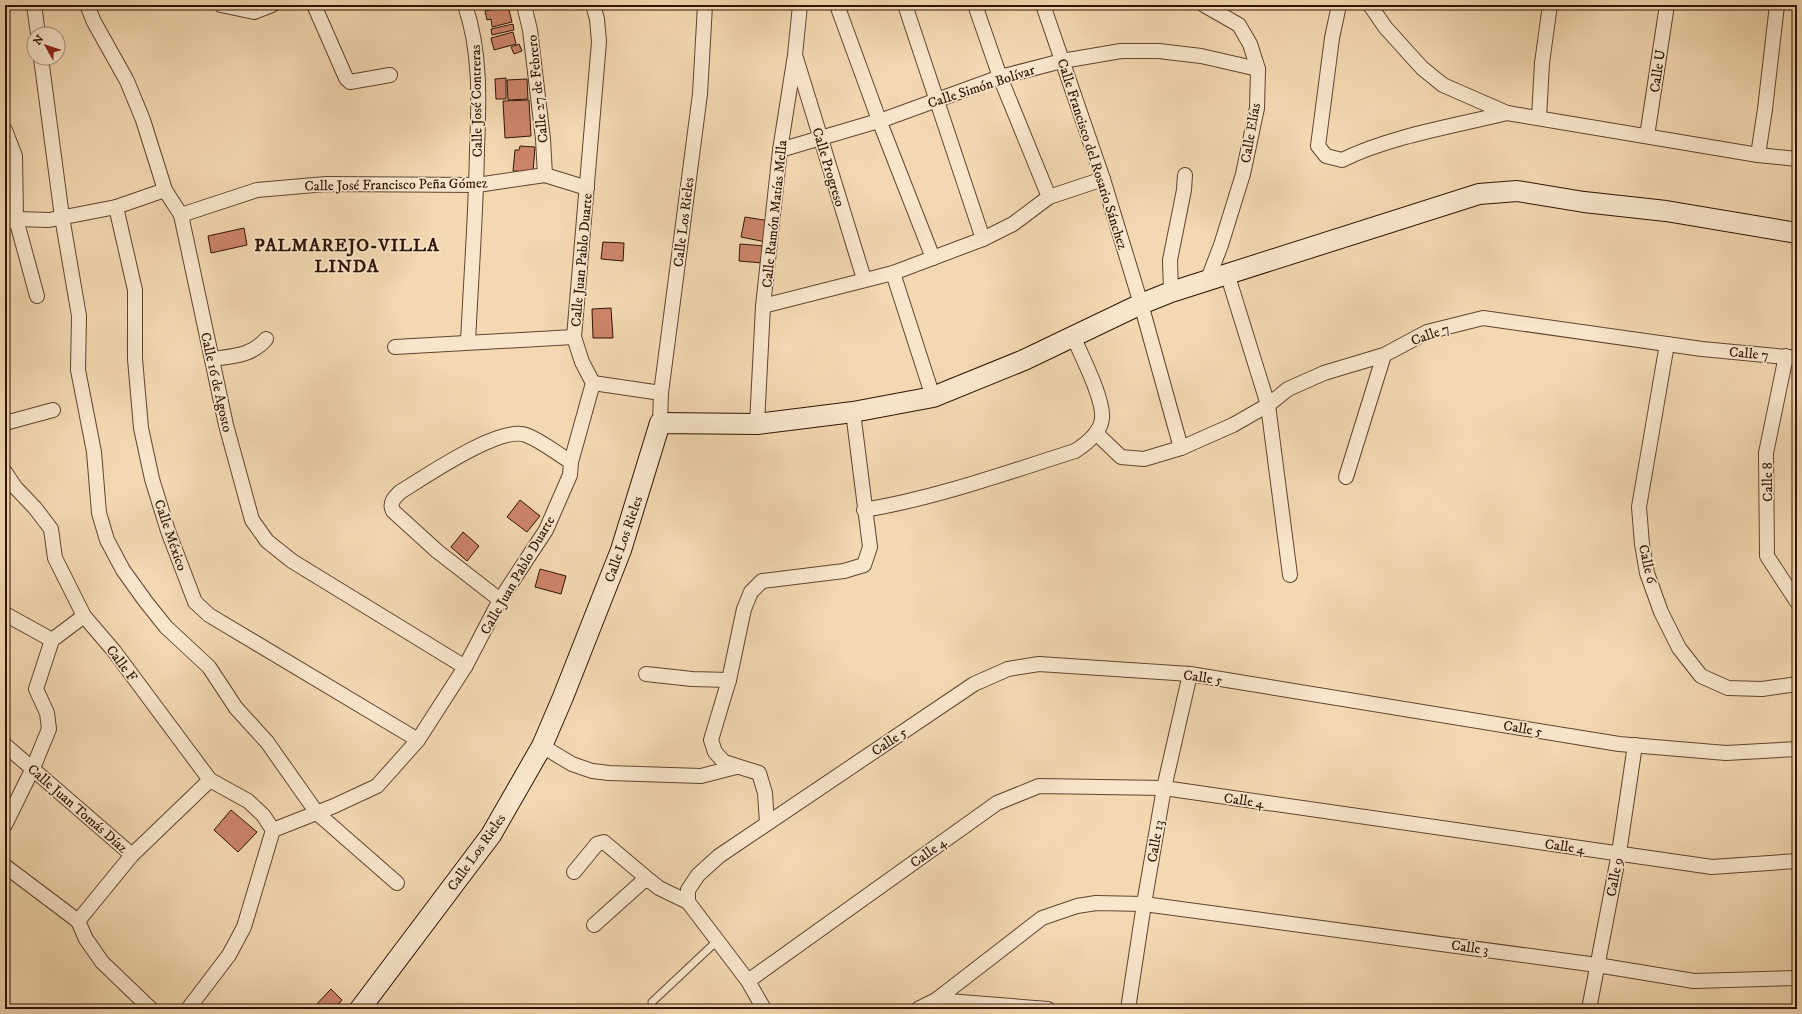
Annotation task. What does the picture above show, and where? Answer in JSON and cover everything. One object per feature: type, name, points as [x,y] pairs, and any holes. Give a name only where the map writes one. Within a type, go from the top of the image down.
[{"type":"street","points":[[34,5],[37,26]]},
{"type":"street","name":"Calle 16 de Agosto","points":[[87,5],[94,22],[127,80],[143,120],[165,190],[181,215],[226,425],[252,520],[266,541],[292,561],[464,667]]},
{"type":"street","points":[[221,5],[254,12],[272,5]]},
{"type":"street","points":[[314,5],[346,78],[350,82],[390,74]]},
{"type":"street","name":"Calle José Contreras","points":[[465,5],[472,25],[476,47],[479,98],[477,185],[468,342]]},
{"type":"street","name":"Calle 27 de Febrero","points":[[524,5],[530,30],[543,138],[544,175]]},
{"type":"street","name":"Calle Juan Pablo Duarte","points":[[273,830],[317,813],[377,786],[418,740],[464,667],[500,600],[546,530],[570,474],[571,462],[593,383],[582,362],[574,337],[599,42],[597,19],[593,5]]},
{"type":"street","name":"Calle Los Rieles","points":[[360,1009],[491,835],[542,746],[621,550],[660,423],[661,393],[700,94],[705,5]]},
{"type":"street","name":"Calle Ramón Matías Mella","points":[[757,424],[763,306],[780,150],[795,55],[800,5]]},
{"type":"street","points":[[837,5],[879,120],[933,258]]},
{"type":"street","points":[[905,5],[983,239]]},
{"type":"street","points":[[974,5],[1000,77],[1049,197]]},
{"type":"street","name":"Calle Francisco del Rosario Sánchez","points":[[1042,5],[1103,179],[1141,304],[1182,448]]},
{"type":"street","name":"Calle Elías","points":[[1204,5],[1239,25],[1250,44],[1258,69],[1257,108],[1243,174],[1208,279]]},
{"type":"street","points":[[1339,5],[1332,38],[1318,146],[1326,156],[1342,160],[1358,152],[1395,140],[1507,113]]},
{"type":"street","points":[[1370,5],[1385,27],[1427,72],[1443,85],[1507,113],[1758,155],[1797,159]]},
{"type":"street","points":[[1539,118],[1542,63],[1550,5]]},
{"type":"street","name":"Calle U","points":[[1647,136],[1666,5]]},
{"type":"street","points":[[1758,155],[1777,5]]},
{"type":"street","name":"Calle Simón Bolívar","points":[[780,150],[821,139],[879,120],[1000,77],[1062,61],[1121,51],[1159,51],[1201,56],[1258,69]]},
{"type":"street","name":"Calle Progreso","points":[[795,55],[864,279]]},
{"type":"street","points":[[42,66],[62,217],[79,316],[78,370],[94,452],[99,513],[107,540],[123,570],[146,602],[166,627],[208,667],[236,708],[268,742],[317,813],[397,883]]},
{"type":"street","points":[[5,130],[15,156],[11,221],[37,296]]},
{"type":"street","name":"Calle José Francisco Peña Gómez","points":[[181,215],[257,190],[326,184],[477,185],[544,175],[587,188]]},
{"type":"street","points":[[1171,292],[1170,260],[1184,190],[1185,175]]},
{"type":"street","points":[[763,306],[864,279],[893,273],[983,239],[1013,224],[1049,197],[1103,179]]},
{"type":"street","points":[[11,221],[49,220],[116,207],[165,190]]},
{"type":"street","points":[[660,423],[757,424],[853,412],[933,397],[1024,360],[1141,304],[1171,292],[1479,194],[1517,191],[1584,202],[1666,211],[1797,233]]},
{"type":"street","name":"Calle México","points":[[116,207],[135,290],[135,359],[141,428],[152,479],[168,532],[195,602],[209,615],[418,740]]},
{"type":"street","points":[[893,273],[933,397]]},
{"type":"street","points":[[1227,273],[1268,405],[1290,575]]},
{"type":"street","name":"Calle 7","points":[[1096,433],[1121,457],[1144,459],[1182,448],[1233,425],[1268,405],[1288,389],[1324,374],[1384,355],[1427,332],[1483,318],[1702,349],[1791,357]]},
{"type":"street","points":[[864,510],[901,503],[972,484],[1075,451],[1087,443],[1096,433],[1102,419],[1101,404],[1073,336]]},
{"type":"street","points":[[395,347],[574,337]]},
{"type":"street","points":[[212,359],[249,353],[258,348],[266,339]]},
{"type":"street","name":"Calle 6","points":[[1667,344],[1639,507],[1642,544],[1648,573],[1661,612],[1679,648],[1701,676],[1728,688],[1762,689],[1797,684]]},
{"type":"street","points":[[1346,478],[1384,355]]},
{"type":"street","name":"Calle 8","points":[[1791,357],[1766,453],[1767,556],[1797,602]]},
{"type":"street","points":[[593,383],[661,393]]},
{"type":"street","points":[[5,423],[53,410]]},
{"type":"street","points":[[767,823],[765,793],[758,773],[724,762],[715,752],[711,740],[729,680],[744,609],[751,592],[762,581],[844,571],[864,565],[870,548],[864,510],[853,412]]},
{"type":"street","points":[[500,600],[437,551],[393,511],[392,502],[400,492],[479,446],[497,438],[515,433],[526,435],[571,462]]},
{"type":"street","name":"Calle F","points":[[5,472],[51,529],[55,558],[84,616],[114,651],[210,780],[248,801],[263,815],[273,830]]},
{"type":"street","points":[[5,614],[52,640]]},
{"type":"street","points":[[5,825],[33,768],[48,729],[47,713],[36,689],[52,640],[84,616]]},
{"type":"street","name":"Calle 5","points":[[688,902],[688,890],[698,875],[719,856],[767,823],[974,684],[1008,669],[1039,664],[1190,674],[1635,745],[1726,753],[1797,749]]},
{"type":"street","points":[[646,674],[692,680],[729,680]]},
{"type":"street","name":"Calle 13","points":[[1128,1009],[1164,788],[1190,674]]},
{"type":"street","name":"Calle Juan Tomás Díaz","points":[[5,745],[132,855]]},
{"type":"street","name":"Calle 9","points":[[1589,1009],[1619,854],[1635,745]]},
{"type":"street","points":[[542,746],[572,764],[592,771],[609,773],[701,776],[736,767]]},
{"type":"street","points":[[78,921],[132,855],[210,780]]},
{"type":"street","name":"Calle 4","points":[[748,981],[997,803],[1039,786],[1164,788],[1712,867],[1797,862]]},
{"type":"street","points":[[188,1009],[229,955],[244,927],[273,830]]},
{"type":"street","points":[[574,872],[598,844],[604,842],[659,888],[688,902],[748,981],[764,1009]]},
{"type":"street","points":[[5,866],[78,921],[86,939],[102,962],[142,1006]]},
{"type":"street","points":[[594,924],[642,882],[649,880]]},
{"type":"street","name":"Calle 3","points":[[918,1009],[936,1000],[1042,918],[1083,905],[1124,903],[1144,904],[1597,964],[1694,981],[1797,978]]},
{"type":"street","points":[[936,1000],[1048,1009]]},
{"type":"lane","points":[[652,1002],[717,941]]},
{"type":"building","points":[[482,5],[503,5],[483,10]]},
{"type":"building","points":[[508,6],[512,22],[492,27],[491,19],[487,20],[485,11]]},
{"type":"building","points":[[513,24],[514,30],[492,35],[491,29]]},
{"type":"building","points":[[513,32],[516,44],[494,50],[491,38]]},
{"type":"building","points":[[519,44],[522,51],[514,54],[511,47]]},
{"type":"building","points":[[506,78],[506,99],[496,99],[495,79]]},
{"type":"building","points":[[527,79],[528,99],[508,100],[507,80]]},
{"type":"building","points":[[529,100],[531,136],[505,138],[503,101]]},
{"type":"building","points":[[520,146],[535,147],[533,172],[513,171],[515,150],[519,150]]},
{"type":"building","points":[[745,217],[770,221],[766,242],[741,237]]},
{"type":"building","points":[[244,228],[247,245],[211,253],[208,236]]},
{"type":"building","points":[[603,242],[624,243],[623,261],[601,259]]},
{"type":"building","points":[[740,244],[765,246],[763,263],[739,261]]},
{"type":"building","points":[[611,308],[613,338],[593,338],[592,309]]},
{"type":"building","points":[[520,500],[540,516],[527,532],[507,517]]},
{"type":"building","points":[[463,532],[479,546],[467,561],[451,547]]},
{"type":"building","points":[[540,569],[566,576],[561,594],[535,587]]},
{"type":"building","points":[[231,810],[257,832],[238,852],[214,830]]},
{"type":"building","points":[[331,989],[342,1000],[334,1009],[316,1009],[314,1007]]},
{"type":"district","name":"PALMAREJO-VILLA LINDA","points":[[347,255]]}]
